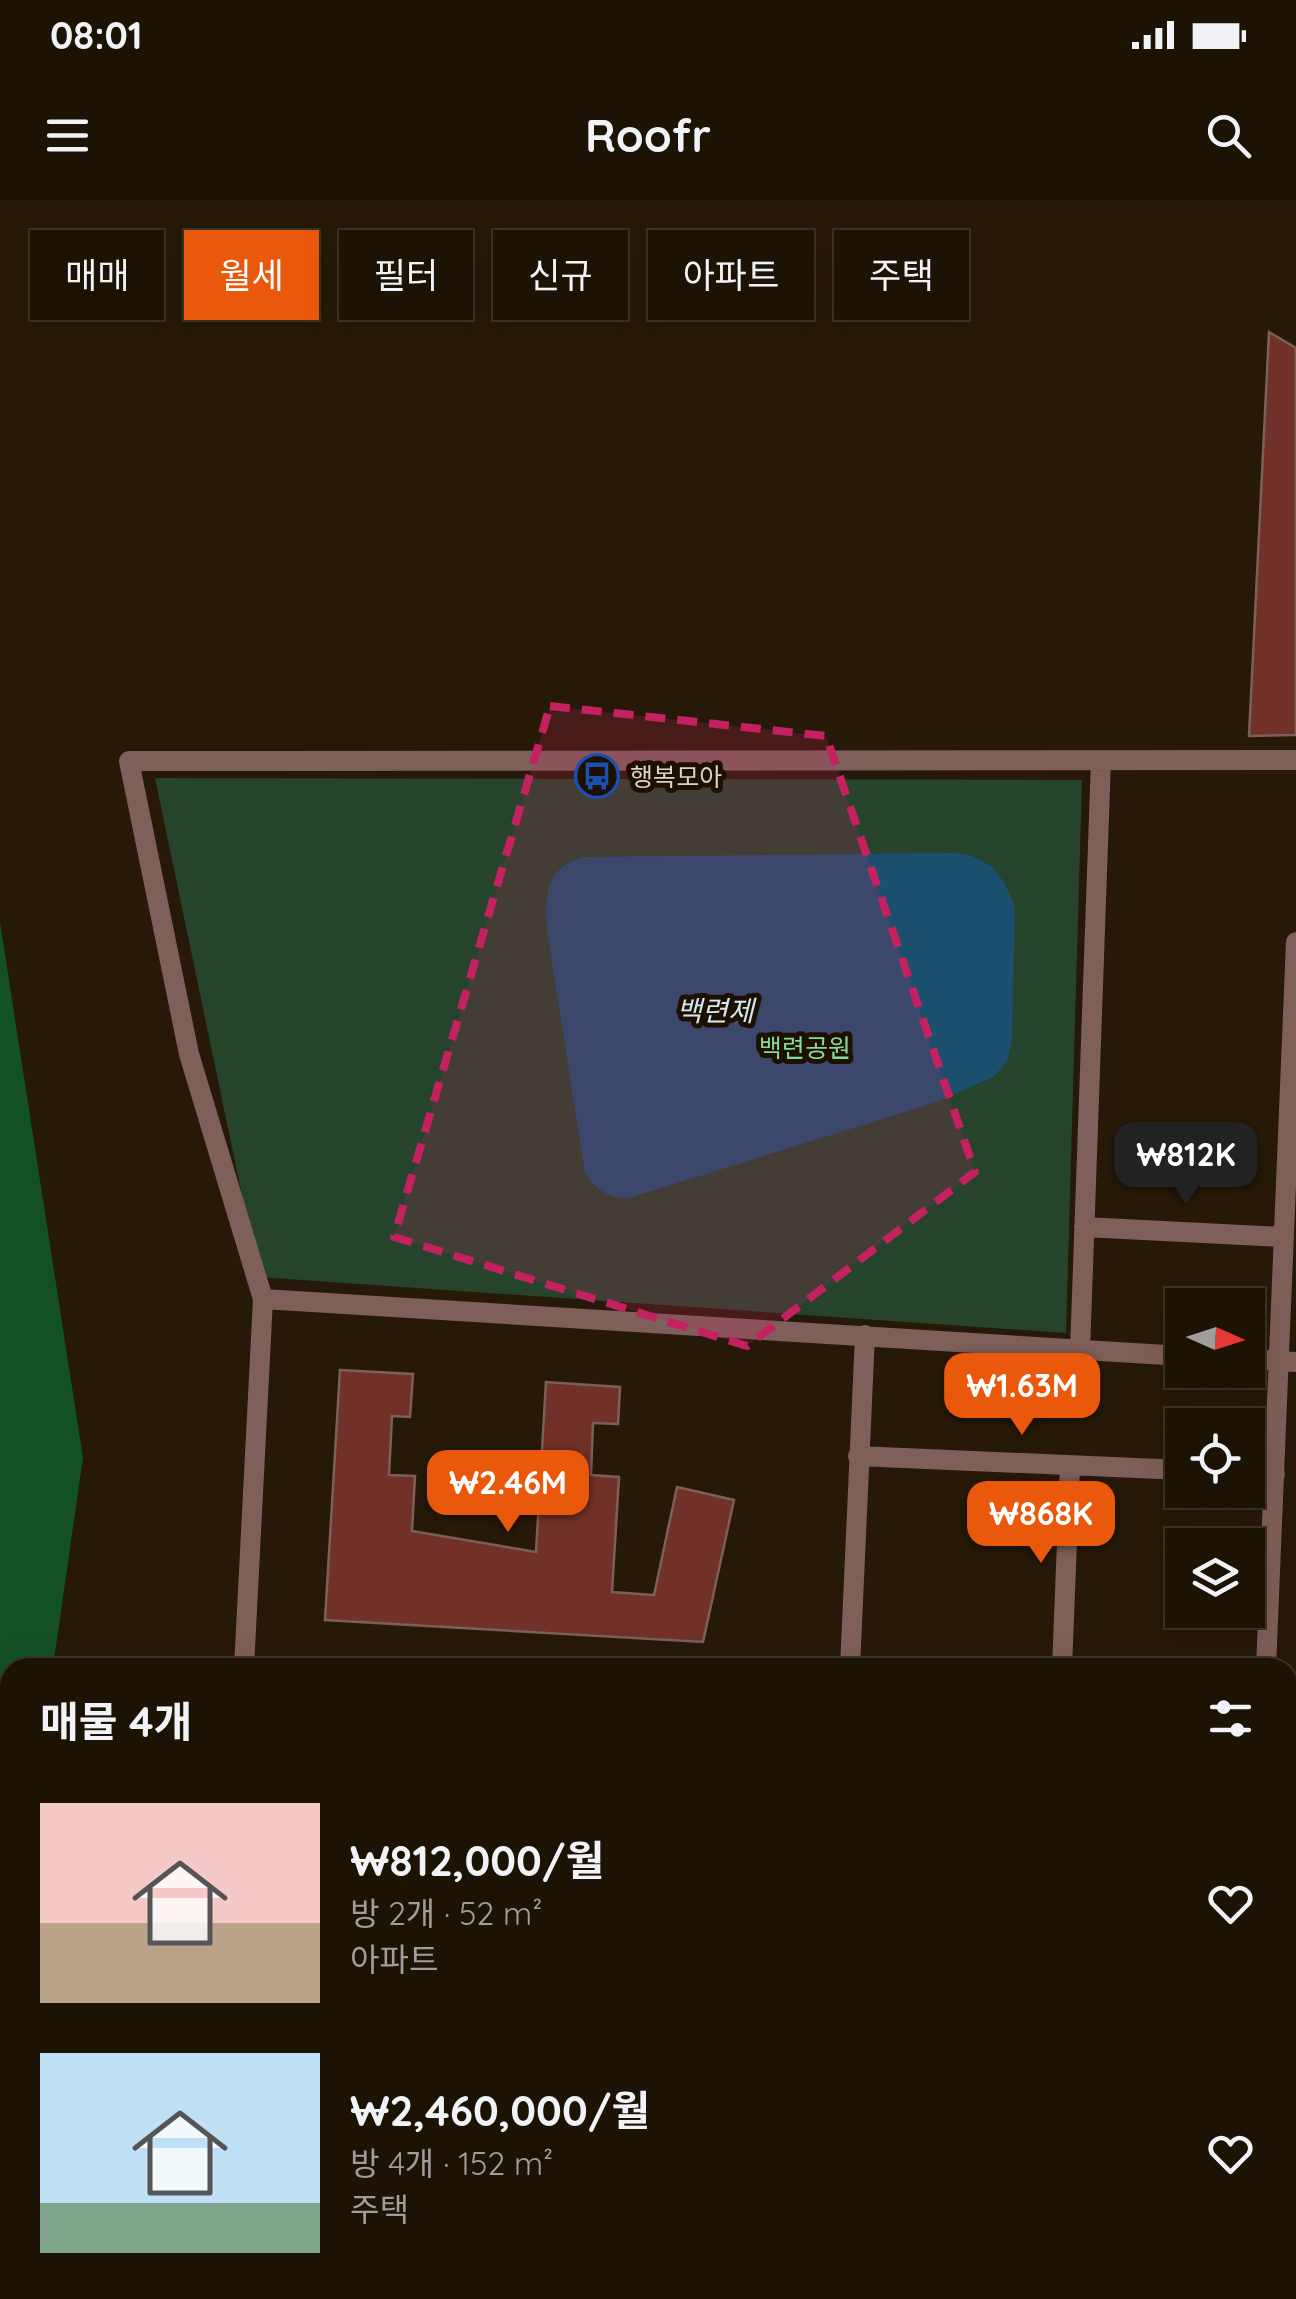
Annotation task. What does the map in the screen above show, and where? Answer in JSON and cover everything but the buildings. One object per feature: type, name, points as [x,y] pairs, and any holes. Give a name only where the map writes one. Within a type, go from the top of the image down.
[{"type":"street","points":[[1080,1351],[1101,760]]},
{"type":"street","points":[[245,1658],[263,1299],[190,1054],[129,761],[1296,760]]},
{"type":"street","points":[[1266,1658],[1275,1474],[1288,1361],[1284,1237],[1296,942]]},
{"type":"street","points":[[1084,1226],[1284,1237]]},
{"type":"street","points":[[263,1299],[1165,1355]]},
{"type":"street","points":[[850,1658],[865,1336]]},
{"type":"street","points":[[858,1456],[1165,1469]]},
{"type":"street","points":[[1062,1658],[1070,1466]]},
{"type":"street","points":[[1265,1474],[1275,1474]]},
{"type":"highlighted area","points":[[550,706],[826,736],[975,1172],[747,1346],[394,1237]]},
{"type":"green space","name":"백련공원","points":[[155,778],[1082,780],[1066,1333],[259,1277]]},
{"type":"green space","points":[[0,922],[83,1458],[54,1658],[0,1658]]},
{"type":"water","name":"백련제","points":[[970,855],[991,866],[1005,883],[1015,908],[1012,1038],[1007,1062],[993,1077],[937,1102],[629,1198],[609,1195],[593,1184],[585,1173],[547,930],[547,895],[561,868],[583,857]]},
{"type":"place","name":"행복모아","points":[[597,776]]}]
